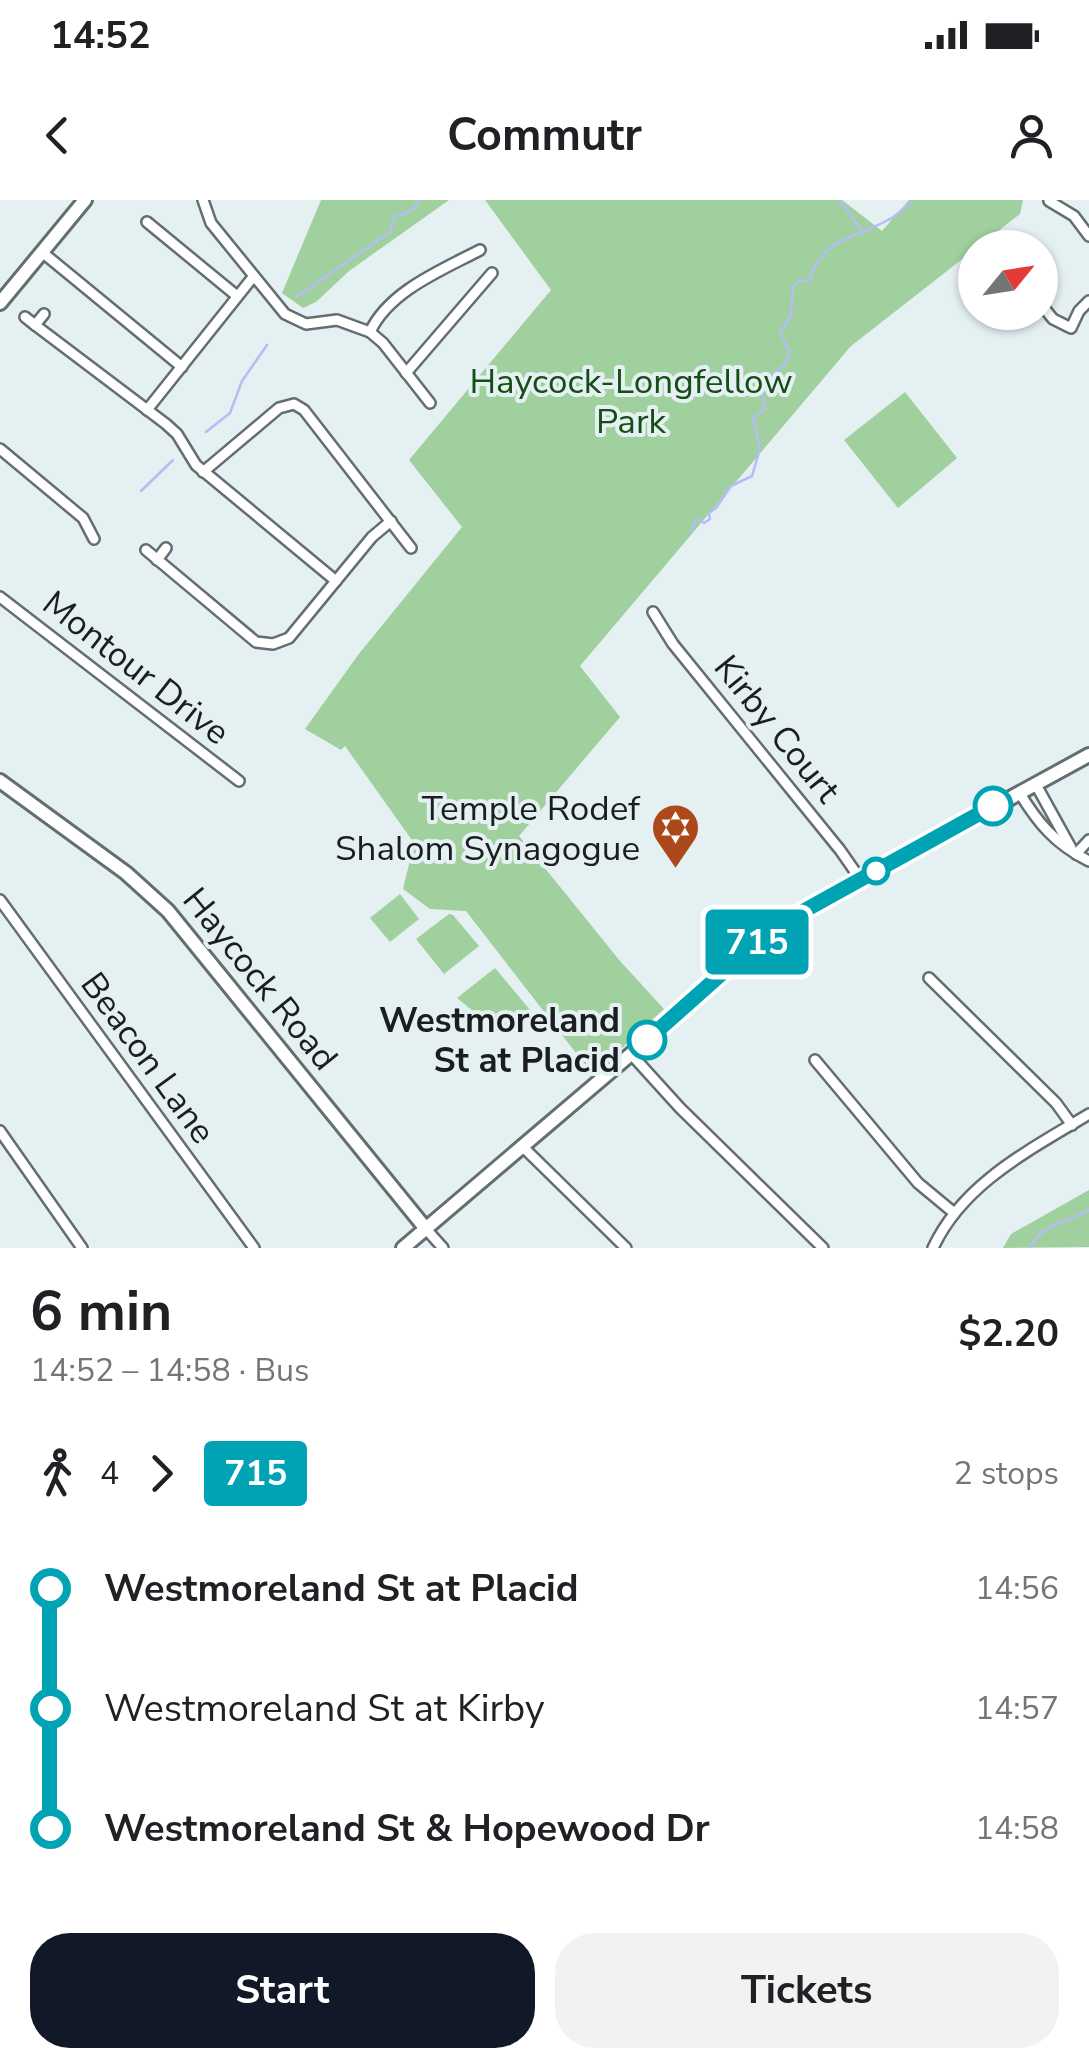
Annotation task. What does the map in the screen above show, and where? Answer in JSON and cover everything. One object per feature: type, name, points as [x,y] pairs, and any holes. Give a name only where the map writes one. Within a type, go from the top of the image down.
[{"type":"main road","points":[[0,304],[85,200]]},
{"type":"main road","points":[[403,1248],[773,928],[1089,755]]},
{"type":"main road","name":"Haycock Road","points":[[0,781],[126,873],[168,912],[426,1229]]},
{"type":"street","points":[[203,200],[211,224],[277,306],[294,320],[318,324],[338,320],[370,332],[430,403]]},
{"type":"street","points":[[1048,202],[1074,216],[1089,236]]},
{"type":"street","points":[[147,222],[237,296]]},
{"type":"street","points":[[370,332],[380,316],[415,286],[480,250]]},
{"type":"street","points":[[42,252],[182,367]]},
{"type":"street","points":[[406,372],[492,273]]},
{"type":"street","points":[[148,410],[253,277]]},
{"type":"street","points":[[1058,322],[1071,328],[1079,310],[1089,301]]},
{"type":"street","points":[[35,325],[44,314]]},
{"type":"street","points":[[25,317],[173,429],[190,459],[336,581]]},
{"type":"street","points":[[204,472],[220,454],[279,408],[294,404],[304,410],[411,548]]},
{"type":"street","points":[[0,449],[83,518],[94,540]]},
{"type":"street","points":[[146,550],[263,644],[279,643],[289,638],[372,537],[390,521]]},
{"type":"street","points":[[157,560],[166,548]]},
{"type":"street","name":"Montour Drive","points":[[0,597],[239,782]]},
{"type":"street","name":"Kirby Court","points":[[653,612],[672,644],[840,850],[860,880]]},
{"type":"street","points":[[1035,783],[1076,854]]},
{"type":"street","points":[[1019,792],[1041,827],[1089,861]]},
{"type":"street","points":[[1076,854],[1089,840]]},
{"type":"street","name":"Beacon Lane","points":[[0,900],[254,1248]]},
{"type":"street","points":[[929,978],[1056,1103],[1072,1124]]},
{"type":"street","points":[[631,1054],[680,1108],[823,1248]]},
{"type":"street","points":[[815,1060],[918,1183],[952,1212]]},
{"type":"street","points":[[933,1248],[952,1212],[1008,1164],[1089,1114]]},
{"type":"street","points":[[0,1131],[82,1248]]},
{"type":"street","points":[[522,1146],[626,1248]]},
{"type":"street","name":"Haycock Road","points":[[426,1229],[443,1248]]},
{"type":"green space","points":[[321,200],[449,200],[303,308],[282,293]]},
{"type":"green space","name":"Haycock-Longfellow Park","points":[[485,200],[842,200],[882,231],[909,200],[1023,200],[1020,214],[1000,230],[958,230],[958,262],[851,346],[580,666],[620,717],[519,836],[664,1009],[593,1075],[466,911],[430,909],[403,889],[414,843],[345,746],[341,750],[305,729],[358,655],[462,527],[409,460],[551,290]]},
{"type":"green space","points":[[905,392],[957,458],[898,508],[844,440]]},
{"type":"green space","points":[[400,894],[419,919],[390,942],[370,918]]},
{"type":"green space","points":[[449,914],[479,946],[444,974],[416,939]]},
{"type":"green space","points":[[495,968],[531,1011],[506,1031],[490,1013],[473,1011],[457,998]]},
{"type":"green space","points":[[1089,1190],[1089,1247],[1003,1248],[1011,1234]]},
{"type":"waterway","points":[[296,297],[390,232],[394,217],[411,211],[420,200]]},
{"type":"waterway","points":[[839,200],[862,231]]},
{"type":"waterway","points":[[691,532],[696,518],[704,523],[710,519],[709,513],[731,486],[752,476],[760,449],[753,418],[765,409],[761,385],[785,364],[790,353],[780,332],[791,316],[793,287],[798,281],[809,281],[831,247],[891,218],[913,200]]},
{"type":"waterway","points":[[206,432],[230,413],[242,381],[267,345]]},
{"type":"waterway","points":[[141,491],[173,460]]},
{"type":"waterway","points":[[1030,1248],[1040,1234],[1089,1210]]},
{"type":"bus line","name":"715","points":[[647,1040],[773,928],[993,806]]},
{"type":"place","name":"Temple Rodef Shalom Synagogue","points":[[675,870]]},
{"type":"place","name":"Westmoreland St at Placid","points":[[647,1040]]}]
